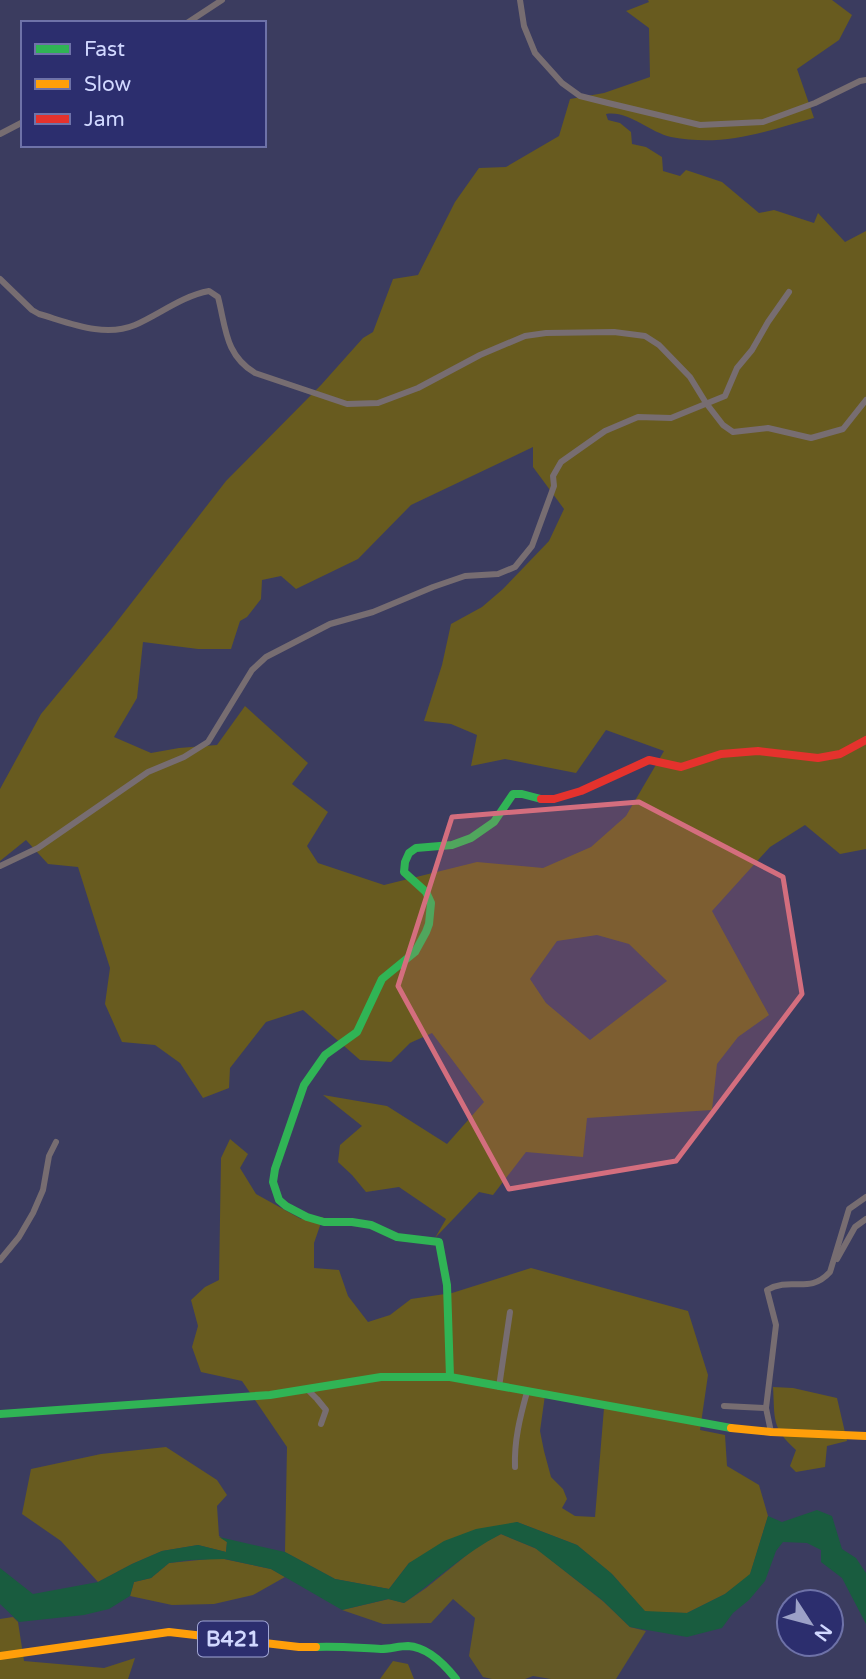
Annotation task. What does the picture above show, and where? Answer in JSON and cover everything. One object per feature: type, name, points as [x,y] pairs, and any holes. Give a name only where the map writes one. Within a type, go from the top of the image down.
[{"type":"street","points":[[190,21],[222,0]]},
{"type":"street","points":[[520,0],[524,26],[535,53],[562,83],[580,96],[700,125],[763,122],[797,111],[860,80],[866,80]]},
{"type":"street","points":[[0,134],[21,123]]},
{"type":"street","points":[[0,279],[39,314],[90,328],[116,330],[134,326],[196,293],[209,291],[218,297],[234,355],[244,366],[255,373],[346,404],[377,403],[390,399],[418,388],[480,355],[525,336],[546,332],[614,332],[645,336],[659,345],[690,377],[723,425],[733,432],[768,428],[811,438],[843,429],[866,400]]},
{"type":"street","points":[[0,866],[38,848],[148,772],[184,757],[208,742],[252,670],[266,657],[330,624],[373,612],[465,576],[498,574],[515,567],[532,546],[554,486],[553,476],[561,462],[614,427],[638,417],[671,418],[725,396],[737,368],[752,350],[789,292]]},
{"type":"street","points":[[450,1377],[447,1285],[439,1242],[397,1237],[371,1225],[352,1222],[324,1223],[307,1217],[279,1200],[273,1182],[304,1085],[325,1055],[357,1032],[382,979],[415,952],[429,925],[431,903],[426,892],[404,872],[410,853],[416,848],[452,845],[471,838],[494,822],[513,794],[521,792],[545,800],[567,796],[649,760],[683,767],[719,754],[754,750],[811,759],[839,754],[866,740]]},
{"type":"street","points":[[0,1260],[19,1237],[33,1213],[43,1190],[49,1156],[56,1142]]},
{"type":"street","points":[[830,1272],[849,1209],[866,1197]]},
{"type":"street","points":[[771,1432],[766,1408],[776,1325],[767,1290],[776,1284],[814,1284],[822,1280],[830,1272],[855,1227],[866,1219]]},
{"type":"street","points":[[499,1388],[510,1312]]},
{"type":"street","points":[[0,1414],[244,1398],[381,1377],[450,1377],[499,1388],[728,1427],[771,1432],[866,1436]]},
{"type":"street","points":[[307,1389],[326,1410],[321,1424]]},
{"type":"street","points":[[515,1467],[517,1429],[527,1392]]},
{"type":"street","points":[[724,1406],[766,1408]]},
{"type":"street","name":"B421","points":[[0,1656],[169,1632],[299,1647],[385,1649],[410,1646],[432,1655],[445,1665],[456,1679]]},
{"type":"highlighted area","points":[[639,802],[783,877],[802,994],[676,1161],[509,1189],[398,986],[452,817]]},
{"type":"shaded area","points":[[648,0],[832,0],[852,15],[839,40],[797,69],[814,118],[744,137],[691,140],[671,137],[622,115],[606,114],[608,120],[620,123],[631,132],[632,144],[646,147],[662,157],[663,171],[680,176],[686,170],[722,182],[759,213],[774,210],[814,223],[818,213],[845,242],[866,231],[866,849],[840,854],[805,825],[770,847],[712,911],[769,1015],[738,1037],[717,1064],[712,1110],[587,1118],[583,1157],[526,1152],[493,1195],[479,1192],[435,1238],[446,1219],[399,1187],[366,1192],[338,1162],[340,1145],[362,1126],[323,1095],[387,1106],[447,1144],[484,1102],[432,1033],[410,1043],[391,1062],[360,1060],[303,1010],[266,1022],[230,1068],[229,1088],[203,1098],[180,1063],[155,1045],[122,1042],[105,1004],[110,968],[78,867],[48,864],[26,840],[0,861],[0,789],[41,714],[112,628],[226,481],[321,385],[363,338],[373,332],[393,279],[418,275],[455,202],[479,168],[506,167],[559,136],[570,99],[604,93],[650,77],[649,28],[626,11],[649,2]],"holes":[[[533,447],[533,467],[564,509],[549,541],[503,589],[482,607],[451,624],[442,665],[424,721],[451,724],[477,735],[471,766],[505,759],[576,773],[606,730],[664,751],[626,816],[591,847],[543,868],[477,862],[384,885],[318,863],[307,846],[328,812],[292,784],[308,763],[245,706],[217,745],[151,753],[114,737],[137,698],[143,642],[198,649],[231,649],[240,621],[247,617],[261,599],[262,580],[281,576],[296,589],[358,559],[411,505]],[[597,935],[629,944],[667,981],[590,1040],[546,1003],[530,979],[557,941]]]},
{"type":"shaded area","points":[[230,1139],[248,1154],[240,1168],[256,1194],[301,1219],[323,1217],[314,1243],[314,1268],[339,1270],[348,1296],[368,1322],[390,1315],[411,1299],[452,1293],[531,1268],[688,1311],[708,1375],[700,1430],[725,1435],[727,1466],[759,1485],[768,1516],[750,1575],[725,1594],[687,1613],[645,1612],[613,1575],[577,1545],[517,1522],[409,1563],[389,1589],[335,1579],[285,1552],[287,1447],[242,1381],[201,1372],[192,1347],[198,1326],[191,1300],[205,1287],[219,1280],[221,1158]],"holes":[[[545,1395],[604,1408],[595,1517],[575,1516],[562,1508],[567,1499],[563,1489],[551,1477],[544,1451],[540,1431]]]},
{"type":"shaded area","points":[[773,1387],[793,1388],[837,1398],[847,1441],[827,1446],[825,1467],[796,1472],[790,1466],[796,1450],[778,1428]]},
{"type":"shaded area","points":[[166,1447],[217,1480],[227,1495],[217,1506],[219,1536],[227,1542],[226,1552],[198,1545],[162,1551],[98,1582],[61,1541],[22,1514],[31,1469],[101,1454]]},
{"type":"shaded area","points":[[817,1510],[832,1516],[842,1549],[856,1558],[866,1573],[866,1624],[842,1578],[821,1562],[821,1550],[807,1543],[783,1542],[776,1551],[765,1581],[722,1628],[687,1637],[630,1627],[602,1600],[535,1548],[501,1534],[463,1558],[404,1603],[388,1599],[342,1610],[271,1569],[225,1559],[169,1563],[151,1578],[134,1582],[130,1596],[109,1609],[84,1615],[19,1622],[0,1604],[0,1568],[33,1594],[98,1582],[162,1551],[198,1545],[226,1552],[227,1542],[219,1537],[285,1552],[335,1579],[389,1589],[409,1563],[444,1541],[476,1529],[517,1522],[577,1545],[611,1573],[645,1611],[687,1613],[725,1594],[750,1574],[768,1516],[782,1522]]},
{"type":"shaded area","points":[[501,1534],[537,1549],[604,1602],[630,1627],[646,1631],[616,1679],[483,1677],[469,1656],[475,1618],[453,1599],[431,1623],[383,1624],[342,1610],[389,1599],[404,1603],[478,1546]]},
{"type":"shaded area","points":[[219,1558],[271,1569],[285,1577],[253,1595],[214,1604],[172,1605],[130,1596],[134,1582],[151,1578],[169,1563]]},
{"type":"shaded area","points":[[13,1617],[18,1622],[24,1661],[104,1668],[135,1658],[128,1679],[0,1679],[0,1619]]},
{"type":"shaded area","points":[[393,1661],[408,1664],[414,1679],[380,1679]]},
{"type":"traffic: fast","points":[[450,1377],[447,1285],[439,1242],[397,1237],[371,1225],[324,1222],[307,1217],[279,1200],[273,1182],[275,1169],[304,1085],[325,1055],[357,1032],[382,979],[415,952],[426,932],[431,903],[426,892],[404,872],[409,853],[416,848],[452,845],[471,838],[494,822],[513,794],[541,799]]},
{"type":"traffic: fast","points":[[0,1414],[270,1395],[381,1377],[450,1377],[731,1428]]},
{"type":"traffic: fast","points":[[316,1647],[415,1647],[435,1658],[456,1679]]},
{"type":"traffic: slow","points":[[731,1428],[866,1436]]},
{"type":"traffic: slow","points":[[0,1656],[169,1632],[316,1647]]},
{"type":"traffic: jam","points":[[541,799],[554,799],[581,791],[649,760],[681,767],[721,754],[758,751],[818,758],[840,754],[866,740]]}]
